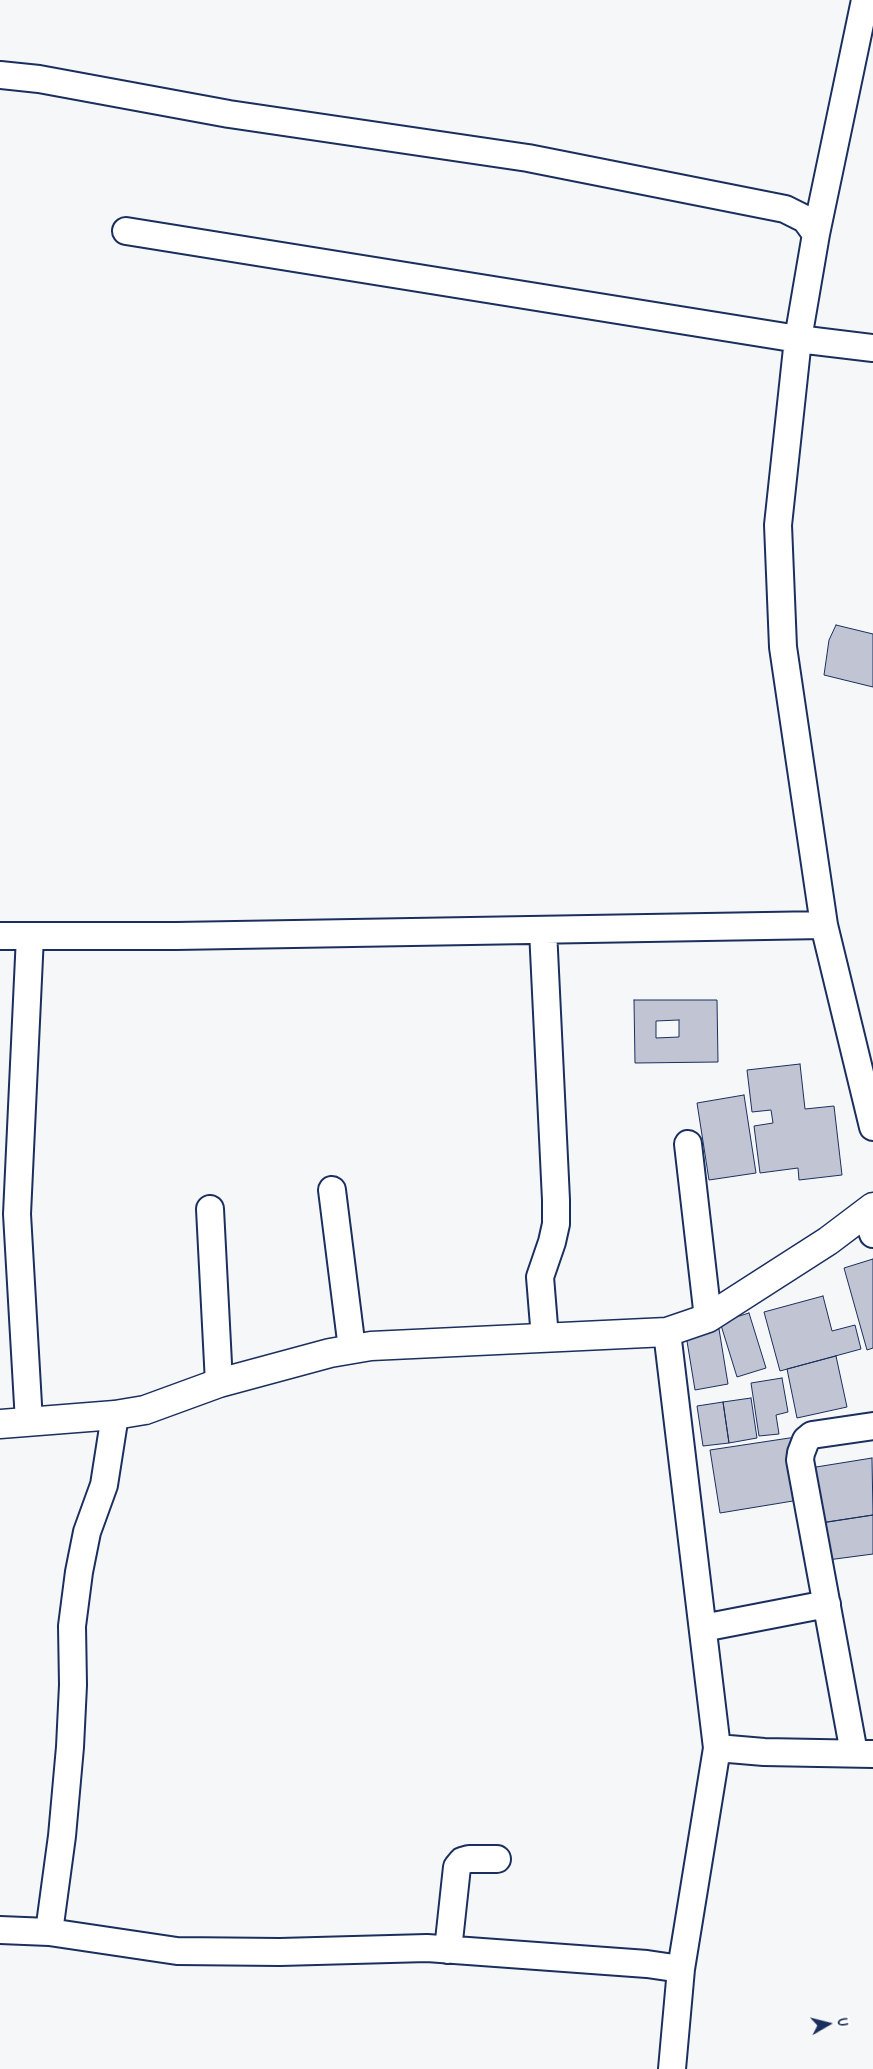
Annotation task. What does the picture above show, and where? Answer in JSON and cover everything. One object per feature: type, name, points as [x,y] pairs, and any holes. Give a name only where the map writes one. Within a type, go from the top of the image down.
[{"type":"street","points":[[865,0],[816,234],[798,339],[778,525],[783,647],[824,925],[873,1127]]},
{"type":"street","points":[[0,75],[39,79],[239,116],[528,158],[785,209],[805,219],[816,234]]},
{"type":"street","points":[[126,231],[798,339],[873,348]]},
{"type":"street","points":[[0,936],[824,925]]},
{"type":"street","points":[[543,930],[556,1200],[556,1224],[540,1277],[545,1338]]},
{"type":"street","points":[[30,936],[17,1214],[30,1422]]},
{"type":"street","points":[[688,1144],[708,1318]]},
{"type":"street","points":[[332,1190],[352,1349]]},
{"type":"street","points":[[210,1209],[218,1384]]},
{"type":"street","points":[[0,1424],[114,1416],[145,1410],[218,1384],[352,1349],[371,1346],[667,1332],[708,1318],[828,1241],[871,1218]]},
{"type":"street","points":[[667,1332],[717,1748],[680,1969],[672,2069]]},
{"type":"street","points":[[50,1932],[62,1836],[70,1747],[73,1685],[72,1626],[79,1572],[87,1532],[104,1484],[114,1416]]},
{"type":"street","points":[[717,1748],[764,1752],[864,1753],[827,1604],[802,1470],[801,1452],[806,1440],[812,1435],[873,1426]]},
{"type":"street","points":[[703,1628],[827,1604]]},
{"type":"street","points":[[448,1950],[457,1867],[462,1861],[468,1859],[497,1859]]},
{"type":"street","points":[[0,1930],[50,1932],[177,1951],[448,1950],[647,1964],[680,1969]]},
{"type":"building","points":[[836,625],[873,634],[873,687],[824,675],[829,640]]},
{"type":"building","points":[[634,1000],[717,1000],[718,1062],[635,1063]],"holes":[[[679,1020],[679,1037],[656,1038],[656,1021]]]},
{"type":"building","points":[[800,1064],[805,1109],[834,1106],[842,1175],[799,1180],[798,1168],[760,1173],[754,1126],[773,1123],[771,1110],[752,1112],[747,1070]]},
{"type":"building","points":[[744,1095],[756,1173],[709,1180],[697,1103]]},
{"type":"building","points":[[873,1259],[873,1348],[867,1350],[844,1268]]},
{"type":"building","points":[[823,1296],[832,1331],[855,1325],[861,1349],[780,1371],[764,1312]]},
{"type":"building","points":[[749,1313],[766,1368],[737,1377],[720,1322]]},
{"type":"building","points":[[719,1329],[728,1384],[695,1390],[686,1335]]},
{"type":"building","points":[[836,1356],[847,1407],[797,1418],[787,1369]]},
{"type":"building","points":[[782,1378],[788,1412],[776,1415],[779,1434],[759,1436],[751,1383]]},
{"type":"building","points":[[751,1398],[757,1438],[729,1443],[723,1402]]},
{"type":"building","points":[[723,1402],[729,1443],[703,1446],[697,1406]]},
{"type":"building","points":[[796,1437],[799,1500],[720,1513],[710,1450]]},
{"type":"building","points":[[872,1458],[873,1515],[820,1523],[810,1468]]},
{"type":"building","points":[[873,1515],[873,1554],[820,1561],[815,1524]]}]
